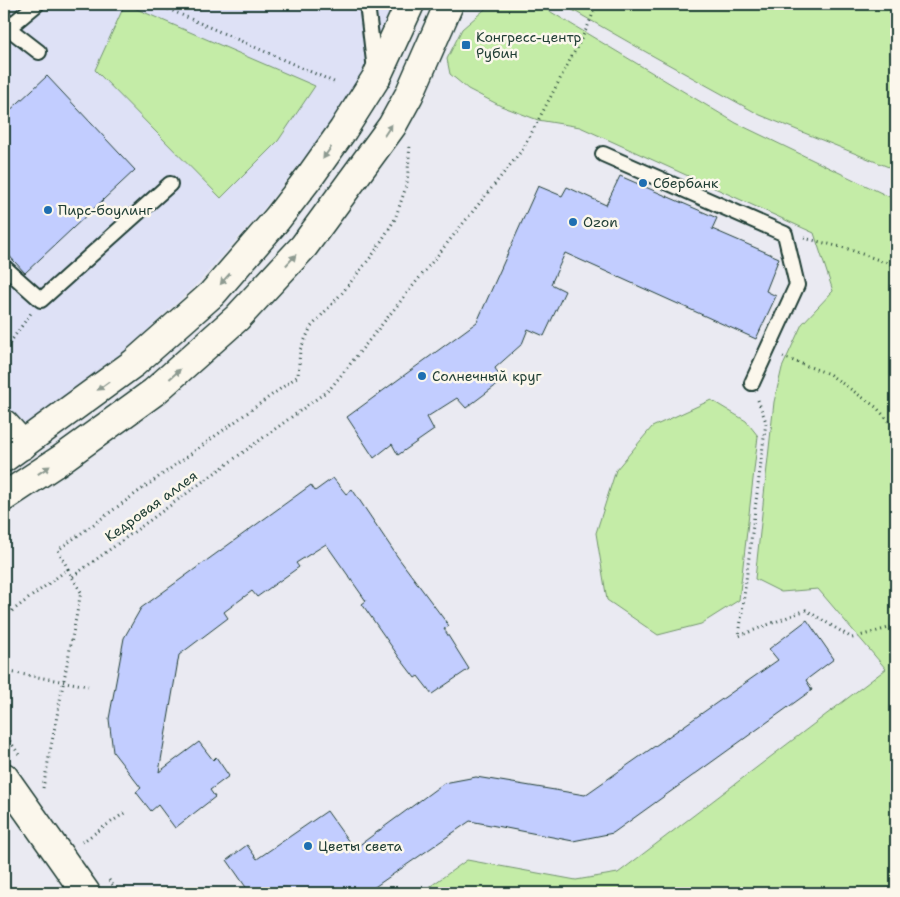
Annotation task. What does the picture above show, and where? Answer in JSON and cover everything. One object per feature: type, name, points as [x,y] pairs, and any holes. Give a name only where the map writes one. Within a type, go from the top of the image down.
[{"type":"main road","points":[[4,424],[14,452],[134,363],[212,294],[277,219],[346,125],[376,78],[410,4]]},
{"type":"main road","points":[[4,497],[60,460],[154,392],[237,318],[304,246],[392,126],[409,95],[449,4]]},
{"type":"main road","points":[[376,78],[409,95]]},
{"type":"main road","points":[[4,777],[86,893]]},
{"type":"lane","points":[[37,4],[5,27],[39,52]]},
{"type":"lane","points":[[367,4],[376,78]]},
{"type":"lane","points":[[603,154],[785,234],[797,285],[752,383]]},
{"type":"lane","points":[[4,267],[41,300],[170,184]]},
{"type":"path","name":"Кедровая аллея","points":[[72,577],[330,389],[523,149],[587,28],[596,4]]},
{"type":"path","points":[[159,5],[334,82]]},
{"type":"path","points":[[43,788],[80,592],[58,550],[298,376],[300,350],[311,327],[342,293],[374,253],[395,219],[407,184],[411,138]]},
{"type":"path","points":[[785,234],[845,248],[896,266]]},
{"type":"path","points":[[4,351],[41,300]]},
{"type":"path","points":[[766,350],[830,374],[876,406],[896,430]]},
{"type":"path","points":[[752,383],[766,422],[739,636],[806,610],[852,638],[896,626]]},
{"type":"path","points":[[4,617],[68,569]]},
{"type":"path","points":[[4,671],[88,686]]},
{"type":"path","points":[[82,842],[126,812]]},
{"type":"shaded area","points":[[4,4],[393,4],[362,74],[337,117],[258,216],[199,282],[127,349],[4,440]]},
{"type":"green space","points":[[125,4],[315,86],[278,141],[221,198],[95,70]]},
{"type":"green space","points":[[491,4],[546,9],[736,123],[896,200],[896,893],[421,893],[467,860],[576,880],[618,873],[886,669],[818,589],[781,592],[755,579],[774,402],[782,368],[802,324],[833,291],[814,233],[580,127],[538,120],[501,106],[468,89],[450,74],[447,59],[462,29]]},
{"type":"green space","points":[[562,4],[896,4],[896,170],[760,115]]},
{"type":"green space","points":[[711,400],[746,421],[758,436],[739,600],[701,624],[658,635],[607,600],[596,533],[616,470],[652,427]]},
{"type":"building","name":"Пирс-боулинг","points":[[47,76],[135,170],[25,273],[4,250],[4,116]]},
{"type":"building","points":[[620,176],[717,218],[712,229],[779,258],[766,291],[776,296],[756,339],[565,253],[551,284],[565,291],[544,336],[528,329],[522,344],[495,368],[502,381],[466,408],[457,398],[427,417],[434,430],[398,455],[392,444],[374,458],[347,417],[477,322],[538,186],[562,196],[567,187],[606,205]]},
{"type":"building","points":[[333,478],[346,494],[352,489],[397,556],[449,626],[444,629],[469,669],[432,694],[418,676],[415,678],[399,657],[362,604],[366,601],[326,544],[296,563],[299,567],[257,597],[252,591],[224,612],[228,618],[179,655],[159,772],[199,742],[213,760],[216,757],[229,776],[210,790],[215,797],[175,828],[158,805],[151,811],[136,792],[141,788],[113,752],[109,719],[124,638],[141,608],[311,485],[315,491]]},
{"type":"building","points":[[807,620],[834,659],[806,680],[812,690],[613,833],[573,841],[470,821],[366,893],[250,893],[227,860],[247,845],[257,859],[327,811],[354,849],[444,783],[476,777],[585,795],[778,660],[769,649]]},
{"type":"place","name":"Конгресс-центр Рубин","points":[[466,45]]},
{"type":"place","name":"Сбербанк","points":[[643,183]]},
{"type":"place","name":"Пирс-боулинг","points":[[48,210]]},
{"type":"place","name":"Ozon","points":[[573,222]]},
{"type":"place","name":"Солнечный круг","points":[[422,376]]},
{"type":"place","name":"Цветы света","points":[[308,846]]}]
